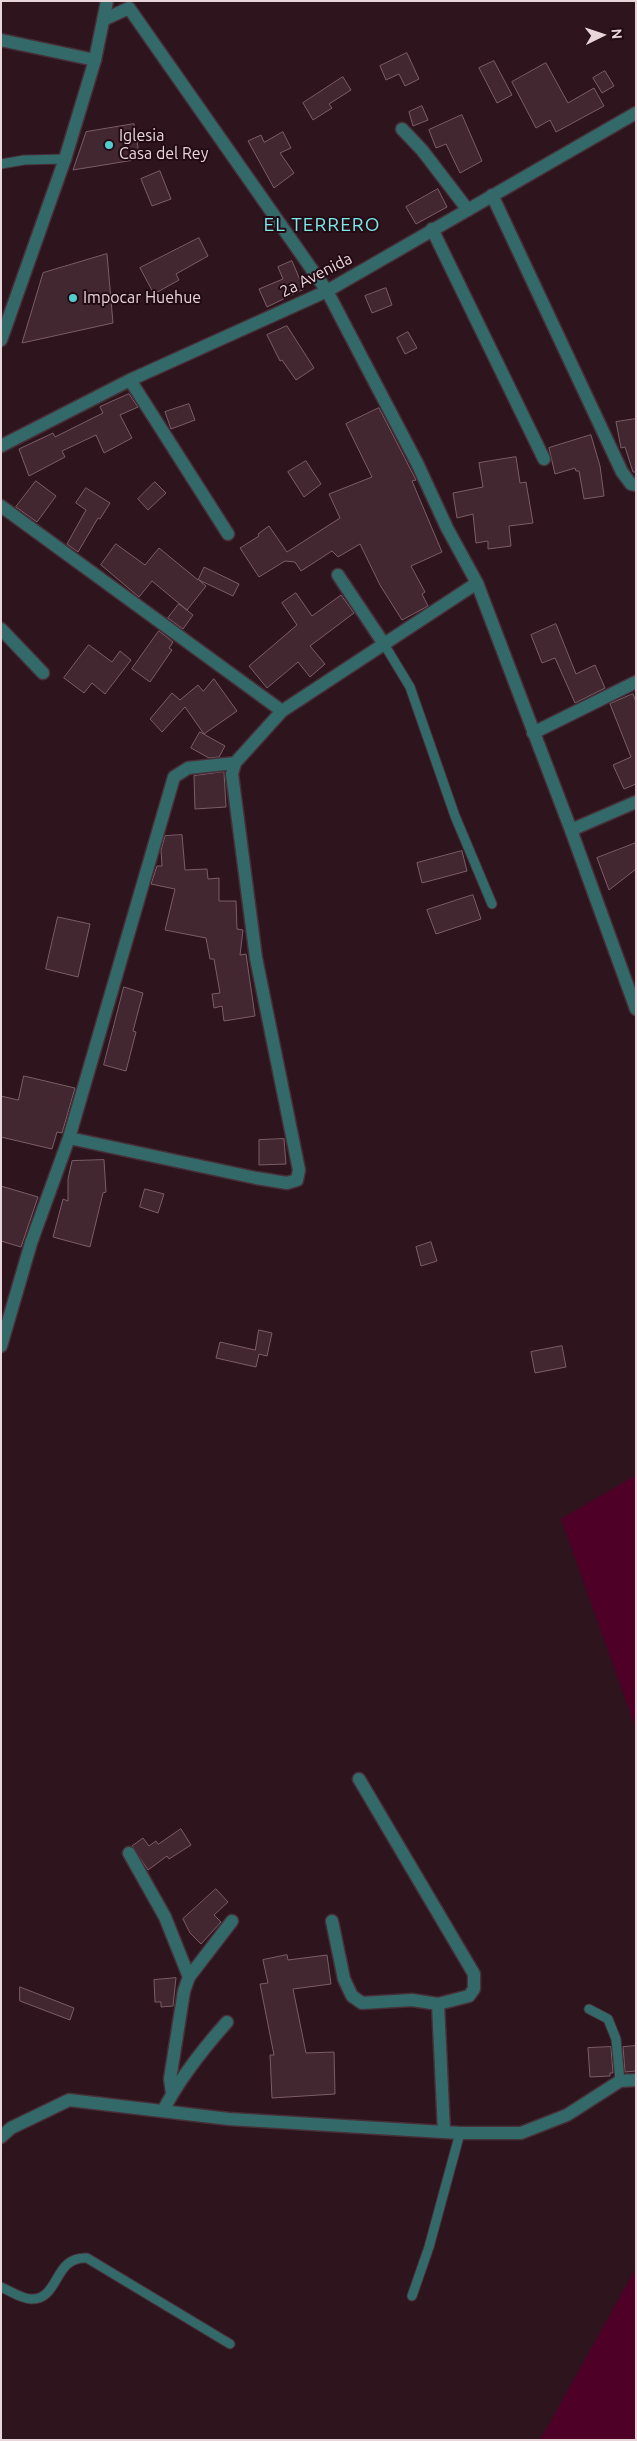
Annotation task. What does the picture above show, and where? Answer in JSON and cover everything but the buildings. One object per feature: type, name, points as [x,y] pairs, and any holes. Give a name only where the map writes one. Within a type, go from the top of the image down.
[{"type":"street","points":[[1,340],[65,159],[95,60],[107,1]]},
{"type":"street","points":[[104,19],[134,5],[326,291],[477,583],[571,830],[636,1010]]},
{"type":"street","points":[[1,40],[95,60]]},
{"type":"street","name":"2a Avenida","points":[[1,446],[130,380],[326,291],[636,113]]},
{"type":"street","points":[[402,129],[422,150],[468,210]]},
{"type":"street","points":[[492,195],[622,472],[631,484],[636,485]]},
{"type":"street","points":[[432,229],[544,458]]},
{"type":"street","points":[[130,380],[228,534]]},
{"type":"street","points":[[1,506],[282,711]]},
{"type":"street","points":[[338,575],[384,644]]},
{"type":"street","points":[[69,1138],[256,1178],[287,1183],[297,1180],[299,1170],[256,958],[232,774],[234,763],[282,711],[477,583]]},
{"type":"street","points":[[1,629],[43,672]]},
{"type":"street","points":[[533,733],[636,682]]},
{"type":"street","points":[[1,1346],[31,1243],[69,1138],[174,777],[188,768],[234,763]]},
{"type":"street","points":[[571,830],[636,802]]},
{"type":"street","points":[[332,1921],[344,1979],[352,1996],[362,2003],[412,2000],[438,2004],[470,1996],[474,1989],[474,1974],[359,1779]]},
{"type":"street","points":[[128,1853],[165,1916],[189,1977]]},
{"type":"street","points":[[172,2093],[170,2079],[184,1990],[189,1977],[232,1921]]},
{"type":"street","points":[[438,2004],[444,2132]]},
{"type":"street","points":[[163,2111],[172,2093],[211,2039],[227,2022]]},
{"type":"street","points":[[1,2137],[11,2128],[69,2100],[229,2119],[444,2132],[521,2133],[567,2115],[620,2081],[636,2080]]},
{"type":"lane","points":[[1,164],[24,160],[65,159]]},
{"type":"lane","points":[[384,644],[410,687],[455,816],[492,904]]},
{"type":"lane","points":[[589,2008],[608,2019],[616,2038],[620,2081]]},
{"type":"lane","points":[[412,2296],[429,2247],[460,2132]]},
{"type":"lane","points":[[1,2287],[29,2300],[39,2298],[46,2294],[67,2262],[76,2257],[87,2258],[230,2344]]},
{"type":"shaded area","points":[[636,1475],[636,1729],[561,1519]]},
{"type":"shaded area","points":[[636,2268],[636,2440],[540,2440]]},
{"type":"place","name":"Iglesia Casa del Rey","points":[[109,145]]},
{"type":"place","name":"Impocar Huehue","points":[[73,298]]},
{"type":"district","name":"EL TERRERO","points":[[322,225]]}]
